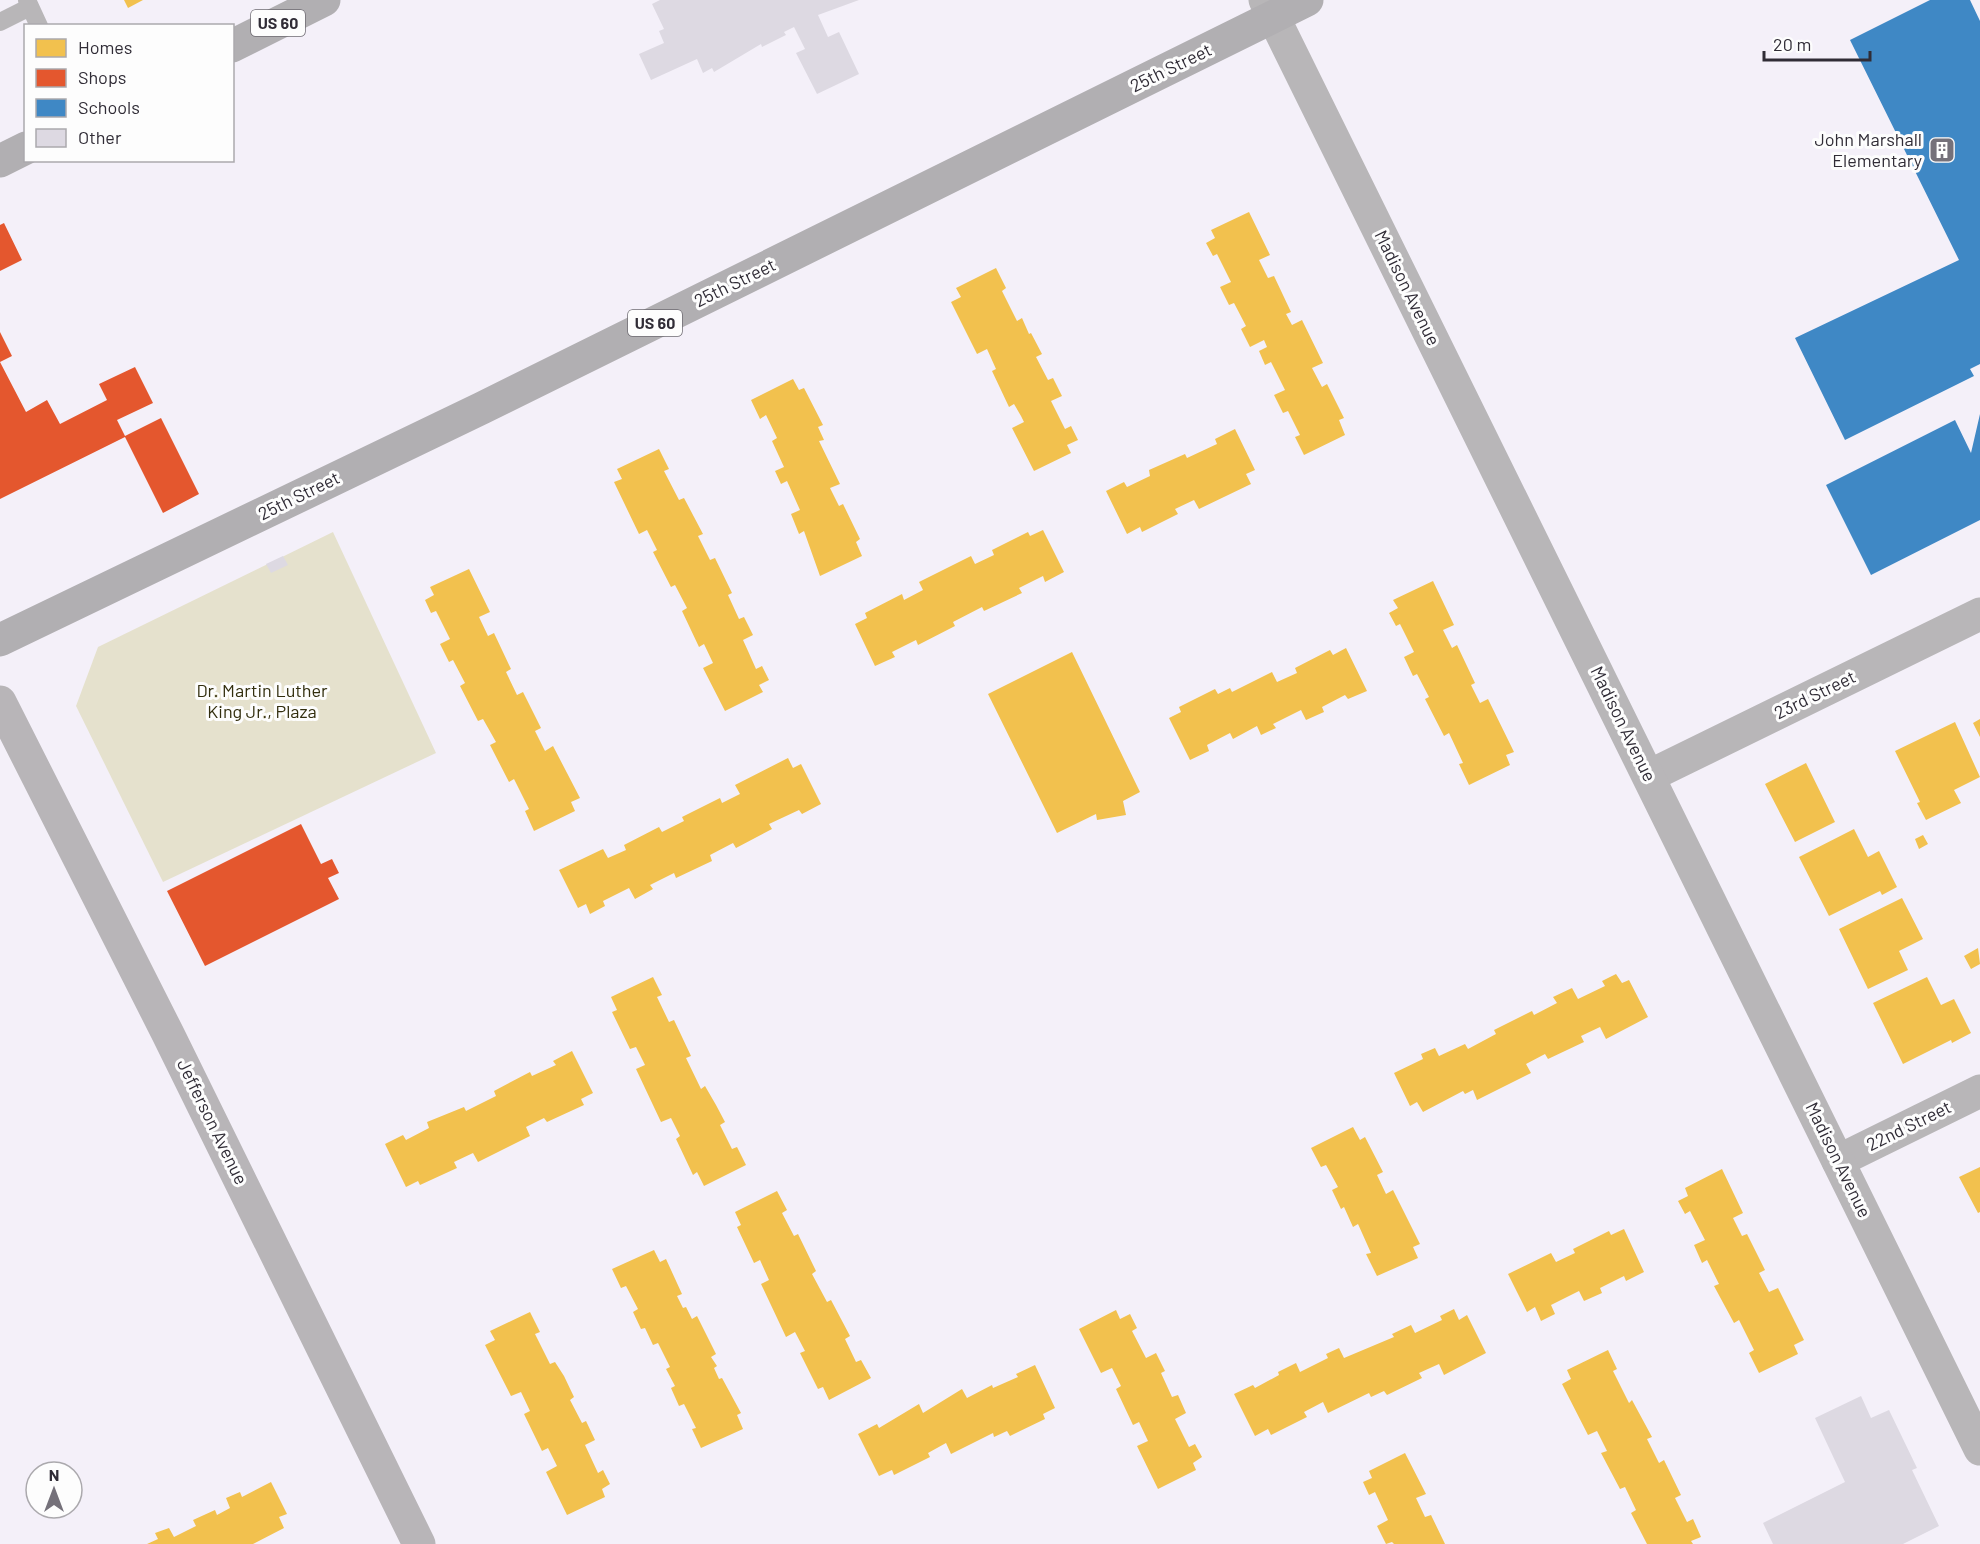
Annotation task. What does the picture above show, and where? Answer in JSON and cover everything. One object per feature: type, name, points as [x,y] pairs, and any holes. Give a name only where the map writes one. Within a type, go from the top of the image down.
[{"type":"main road","name":"US 60","points":[[234,45],[324,0]]},
{"type":"main road","name":"25th Street","points":[[0,640],[482,408],[1269,8],[1306,0]]},
{"type":"main road","points":[[0,161],[24,149]]},
{"type":"main road","name":"Jefferson Avenue","points":[[0,702],[194,1086],[419,1544]]},
{"type":"street","name":"Madison Avenue","points":[[1269,8],[1980,1449]]},
{"type":"street","name":"23rd Street","points":[[1649,776],[1980,614]]},
{"type":"street","name":"22nd Street","points":[[1838,1161],[1980,1091]]},
{"type":"lane","points":[[0,22],[29,4],[38,24]]},
{"type":"green space","name":"Dr. Martin Luther King Jr., Plaza","points":[[333,532],[436,753],[163,882],[76,706],[98,647]]},
{"type":"building: Homes","points":[[124,0],[143,0],[128,8]]},
{"type":"building: Homes","points":[[1249,212],[1270,255],[1259,260],[1268,278],[1274,276],[1291,312],[1286,314],[1292,325],[1302,320],[1323,363],[1312,368],[1322,387],[1327,384],[1344,418],[1339,420],[1345,435],[1304,455],[1295,437],[1300,435],[1288,411],[1283,413],[1274,395],[1285,390],[1271,362],[1265,365],[1259,351],[1267,347],[1264,340],[1250,347],[1241,329],[1246,326],[1234,303],[1229,305],[1220,287],[1231,282],[1217,254],[1213,256],[1206,243],[1215,238],[1211,230]]},
{"type":"building: Homes","points":[[996,268],[1006,288],[1002,291],[1017,321],[1022,318],[1029,334],[1031,333],[1042,354],[1036,357],[1048,380],[1053,378],[1062,396],[1051,401],[1065,429],[1071,426],[1078,440],[1067,445],[1071,453],[1034,471],[1012,428],[1024,422],[1014,404],[1009,407],[992,371],[996,369],[987,349],[977,354],[951,302],[961,297],[956,288]]},
{"type":"building: Homes","points":[[793,379],[799,390],[804,388],[823,425],[818,427],[824,440],[819,441],[840,484],[830,488],[839,506],[843,504],[860,539],[856,542],[862,556],[820,576],[804,531],[799,534],[791,514],[800,510],[787,481],[781,484],[775,471],[784,467],[772,441],[777,438],[766,415],[760,419],[751,400]]},
{"type":"building: Homes","points":[[1235,429],[1255,470],[1246,474],[1251,484],[1199,509],[1194,500],[1175,509],[1178,514],[1142,532],[1140,527],[1127,534],[1106,491],[1124,482],[1127,487],[1150,476],[1149,470],[1185,454],[1187,458],[1217,444],[1215,439]]},
{"type":"building: Homes","points":[[659,449],[669,469],[664,471],[679,500],[684,498],[703,534],[698,536],[710,560],[715,558],[732,593],[728,595],[739,619],[744,617],[753,635],[743,640],[756,669],[762,666],[769,680],[759,685],[763,692],[725,711],[703,668],[713,663],[704,644],[699,647],[682,611],[687,608],[675,585],[671,587],[653,552],[657,550],[647,530],[639,534],[614,482],[622,479],[617,469]]},
{"type":"building: Homes","points":[[1043,530],[1064,572],[1045,582],[1043,576],[1019,588],[1022,593],[984,611],[982,607],[953,622],[955,626],[918,645],[916,640],[892,652],[895,657],[875,666],[855,624],[867,618],[865,613],[902,594],[904,600],[923,590],[919,582],[971,556],[975,564],[994,555],[992,550],[1028,532],[1030,536]]},
{"type":"building: Homes","points":[[469,569],[490,612],[479,617],[488,636],[494,633],[511,669],[506,672],[517,695],[523,692],[541,728],[535,731],[545,751],[553,746],[580,798],[571,802],[575,811],[534,831],[525,811],[529,809],[514,779],[509,782],[490,745],[496,742],[483,719],[478,721],[460,686],[465,683],[453,660],[449,662],[440,644],[450,639],[436,611],[431,613],[425,600],[434,595],[430,587]]},
{"type":"building: Homes","points":[[1433,581],[1454,625],[1443,630],[1452,648],[1457,645],[1475,683],[1471,685],[1480,703],[1488,699],[1514,752],[1506,755],[1510,765],[1469,785],[1459,764],[1463,763],[1449,733],[1444,736],[1425,699],[1429,697],[1417,674],[1413,676],[1404,657],[1414,652],[1400,624],[1396,626],[1389,613],[1398,608],[1393,600]]},
{"type":"building: Homes","points":[[1346,648],[1367,691],[1348,699],[1345,695],[1322,707],[1324,712],[1306,720],[1301,710],[1273,724],[1276,728],[1261,735],[1257,726],[1233,739],[1230,733],[1207,745],[1209,751],[1190,760],[1169,718],[1181,712],[1179,707],[1215,689],[1218,694],[1230,688],[1232,692],[1272,672],[1277,682],[1297,673],[1295,668],[1330,650],[1333,655]]},
{"type":"building: Homes","points":[[1072,652],[1140,792],[1123,801],[1126,815],[1097,820],[1096,814],[1057,833],[988,694]]},
{"type":"building: Homes","points":[[1980,719],[1980,737],[1973,723]]},
{"type":"building: Homes","points":[[1955,722],[1980,777],[1954,790],[1961,803],[1926,820],[1917,803],[1920,802],[1895,751]]},
{"type":"building: Homes","points":[[788,758],[793,768],[801,764],[821,804],[802,814],[799,810],[769,824],[772,829],[736,848],[733,843],[710,855],[712,861],[676,878],[674,873],[650,885],[653,889],[635,899],[629,888],[603,901],[605,906],[590,914],[586,904],[578,908],[559,870],[603,849],[608,858],[626,850],[624,845],[659,827],[662,832],[684,821],[682,817],[720,798],[722,803],[740,794],[735,785]]},
{"type":"building: Homes","points":[[1806,763],[1835,822],[1795,842],[1765,784]]},
{"type":"building: Homes","points":[[1854,829],[1868,857],[1879,851],[1897,887],[1882,895],[1880,891],[1829,916],[1799,857]]},
{"type":"building: Homes","points":[[1923,835],[1928,844],[1919,849],[1915,839]]},
{"type":"building: Homes","points":[[1902,898],[1923,939],[1899,951],[1908,970],[1868,989],[1839,929]]},
{"type":"building: Homes","points":[[1978,948],[1980,964],[1971,969],[1964,956]]},
{"type":"building: Homes","points":[[1616,974],[1622,983],[1629,980],[1648,1017],[1606,1039],[1600,1027],[1581,1036],[1584,1042],[1548,1059],[1545,1054],[1526,1064],[1531,1073],[1477,1100],[1473,1090],[1465,1094],[1463,1091],[1423,1112],[1417,1102],[1410,1106],[1394,1073],[1423,1059],[1421,1054],[1435,1048],[1439,1056],[1465,1044],[1468,1049],[1496,1034],[1494,1030],[1532,1011],[1534,1015],[1557,1003],[1553,997],[1572,988],[1578,999],[1605,986],[1602,981]]},
{"type":"building: Homes","points":[[653,977],[662,995],[657,997],[669,1022],[674,1020],[691,1056],[686,1058],[701,1089],[705,1086],[725,1122],[720,1125],[732,1149],[737,1147],[746,1165],[704,1186],[697,1172],[693,1175],[676,1139],[680,1136],[671,1118],[661,1122],[636,1069],[645,1065],[636,1047],[630,1049],[612,1012],[617,1010],[611,997]]},
{"type":"building: Homes","points":[[1927,977],[1941,1005],[1954,999],[1971,1033],[1952,1043],[1951,1040],[1903,1064],[1873,1003]]},
{"type":"building: Homes","points":[[572,1051],[593,1093],[581,1099],[584,1105],[547,1122],[544,1118],[526,1127],[530,1136],[478,1162],[473,1153],[454,1162],[457,1168],[420,1185],[418,1181],[406,1187],[385,1144],[403,1135],[406,1140],[429,1128],[427,1122],[464,1107],[466,1111],[496,1096],[494,1091],[530,1072],[532,1076],[556,1065],[553,1061]]},
{"type":"building: Homes","points":[[1353,1127],[1360,1140],[1365,1137],[1383,1172],[1377,1175],[1386,1194],[1393,1190],[1420,1244],[1413,1247],[1418,1258],[1377,1276],[1366,1254],[1371,1253],[1358,1224],[1353,1227],[1344,1207],[1341,1209],[1332,1190],[1338,1187],[1326,1165],[1321,1167],[1311,1148]]},
{"type":"building: Homes","points":[[1980,1167],[1980,1212],[1978,1213],[1959,1177]]},
{"type":"building: Homes","points":[[1722,1169],[1743,1213],[1733,1218],[1742,1236],[1747,1234],[1765,1270],[1759,1273],[1769,1292],[1778,1288],[1804,1340],[1794,1345],[1798,1354],[1759,1373],[1749,1353],[1754,1350],[1739,1320],[1734,1323],[1714,1286],[1719,1284],[1707,1260],[1702,1263],[1694,1245],[1705,1240],[1690,1211],[1685,1214],[1678,1201],[1688,1196],[1685,1188]]},
{"type":"building: Homes","points":[[777,1191],[787,1210],[782,1213],[794,1236],[798,1234],[816,1271],[812,1274],[827,1302],[831,1300],[850,1336],[845,1339],[856,1362],[861,1360],[871,1378],[829,1400],[823,1387],[818,1389],[800,1353],[805,1351],[795,1332],[786,1337],[761,1284],[769,1280],[760,1260],[754,1263],[737,1227],[741,1225],[735,1212]]},
{"type":"building: Homes","points":[[1624,1229],[1644,1272],[1626,1281],[1624,1276],[1600,1288],[1602,1293],[1584,1301],[1579,1291],[1551,1305],[1555,1314],[1541,1321],[1535,1307],[1527,1312],[1508,1274],[1551,1253],[1556,1262],[1575,1253],[1573,1249],[1609,1231],[1611,1235]]},
{"type":"building: Homes","points":[[654,1250],[660,1262],[666,1259],[682,1294],[677,1296],[683,1308],[686,1307],[692,1319],[697,1316],[716,1354],[711,1357],[717,1366],[714,1368],[741,1413],[737,1415],[743,1429],[701,1448],[692,1429],[696,1428],[684,1404],[679,1406],[671,1388],[675,1386],[666,1369],[670,1367],[658,1343],[653,1345],[645,1328],[641,1329],[633,1312],[638,1309],[626,1286],[621,1288],[612,1269]]},
{"type":"building: Homes","points":[[1454,1309],[1459,1320],[1467,1315],[1486,1353],[1444,1375],[1439,1364],[1419,1373],[1422,1378],[1387,1395],[1384,1391],[1371,1397],[1369,1393],[1328,1413],[1323,1402],[1304,1412],[1307,1417],[1271,1435],[1268,1429],[1255,1436],[1234,1394],[1253,1385],[1255,1388],[1296,1363],[1300,1372],[1328,1358],[1326,1354],[1339,1348],[1344,1358],[1394,1337],[1392,1334],[1411,1325],[1415,1333],[1442,1320],[1440,1316]]},
{"type":"building: Homes","points":[[1116,1310],[1120,1319],[1130,1314],[1137,1328],[1132,1331],[1146,1358],[1156,1353],[1165,1371],[1161,1373],[1172,1397],[1178,1395],[1186,1413],[1175,1419],[1189,1447],[1195,1444],[1202,1457],[1193,1463],[1196,1470],[1158,1489],[1137,1446],[1148,1441],[1139,1422],[1133,1425],[1116,1389],[1121,1386],[1112,1368],[1101,1373],[1079,1329]]},
{"type":"building: Homes","points":[[530,1312],[540,1332],[535,1334],[550,1364],[555,1362],[564,1376],[574,1397],[570,1400],[582,1423],[586,1421],[595,1440],[585,1445],[598,1473],[603,1470],[610,1484],[602,1489],[605,1497],[567,1515],[546,1472],[557,1466],[548,1448],[542,1451],[524,1414],[530,1411],[521,1392],[511,1396],[485,1345],[495,1340],[490,1331]]},
{"type":"building: Homes","points":[[1608,1350],[1617,1369],[1613,1371],[1629,1403],[1632,1400],[1652,1437],[1647,1439],[1659,1463],[1664,1460],[1681,1495],[1675,1498],[1687,1522],[1693,1519],[1701,1537],[1691,1541],[1693,1544],[1647,1544],[1631,1513],[1636,1510],[1625,1487],[1620,1489],[1601,1453],[1607,1451],[1597,1431],[1588,1435],[1562,1384],[1571,1379],[1567,1370]]},
{"type":"building: Homes","points":[[1035,1365],[1055,1408],[1043,1414],[1045,1419],[1010,1436],[1007,1431],[994,1437],[993,1433],[951,1454],[946,1443],[928,1453],[930,1457],[894,1475],[892,1470],[879,1476],[858,1434],[877,1424],[879,1428],[919,1404],[923,1413],[962,1389],[967,1398],[992,1385],[993,1388],[1018,1377],[1016,1374]]},
{"type":"building: Homes","points":[[1405,1453],[1426,1494],[1416,1498],[1425,1517],[1431,1515],[1445,1544],[1394,1544],[1392,1542],[1386,1544],[1377,1526],[1388,1520],[1375,1492],[1369,1495],[1363,1482],[1372,1478],[1369,1471]]},
{"type":"building: Homes","points":[[271,1482],[287,1514],[279,1517],[284,1528],[253,1544],[147,1544],[158,1539],[155,1533],[169,1528],[174,1537],[196,1526],[193,1520],[215,1510],[217,1515],[230,1508],[226,1498],[240,1492],[242,1497]]},
{"type":"building: Shops","points":[[4,223],[22,260],[0,271],[0,225]]},
{"type":"building: Shops","points":[[0,332],[12,356],[0,362]]},
{"type":"building: Shops","points":[[0,362],[26,412],[47,400],[60,424],[107,400],[99,384],[135,367],[153,403],[117,420],[125,436],[161,418],[199,494],[163,513],[125,437],[0,499]]},
{"type":"building: Shops","points":[[301,824],[321,864],[332,859],[339,873],[328,878],[339,899],[205,966],[167,891]]},
{"type":"building: Schools","name":"John Marshall Elementary","points":[[1930,0],[1970,0],[1980,21],[1980,364],[1970,369],[1974,376],[1845,440],[1795,338],[1959,260],[1850,40]]},
{"type":"building: Schools","points":[[1980,414],[1980,520],[1871,575],[1826,485],[1955,420],[1971,453]]},
{"type":"building: Other","points":[[660,0],[859,0],[818,15],[828,37],[839,32],[859,74],[817,94],[796,53],[805,49],[794,27],[784,32],[786,35],[762,47],[761,44],[714,72],[712,68],[703,73],[697,59],[651,80],[639,54],[664,43],[659,31],[664,29],[652,4]]},
{"type":"building: Other","points":[[283,556],[288,565],[271,573],[266,564]]},
{"type":"building: Other","points":[[1861,1396],[1871,1418],[1889,1410],[1917,1468],[1912,1470],[1939,1526],[1903,1544],[1773,1544],[1763,1523],[1845,1482],[1815,1418]]},
{"type":"place","name":"John Marshall Elementary","points":[[1942,150]]}]
